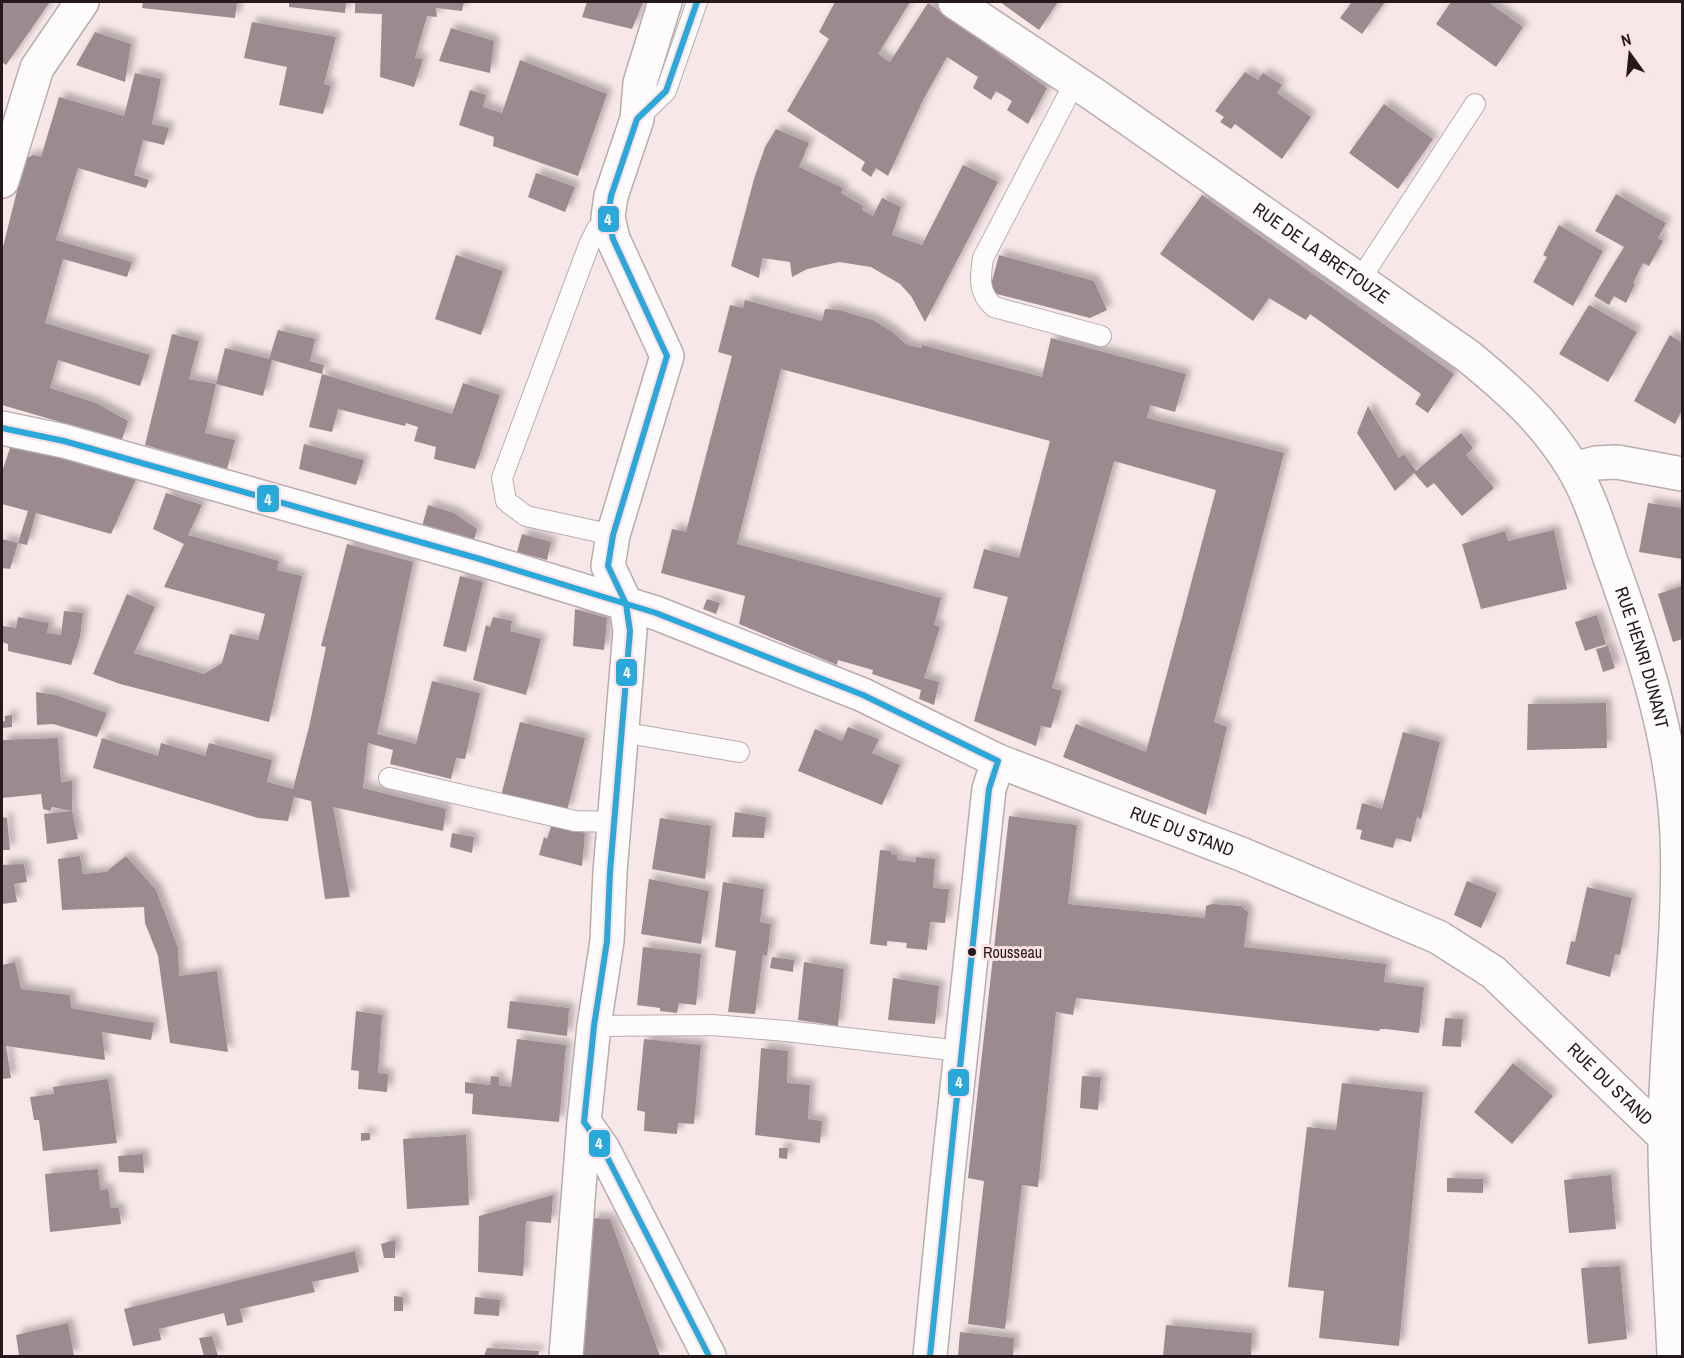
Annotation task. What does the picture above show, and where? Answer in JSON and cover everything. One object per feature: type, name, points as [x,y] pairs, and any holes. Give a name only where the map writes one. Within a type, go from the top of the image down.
[{"type":"street","points":[[2,181],[37,68],[82,2]]},
{"type":"street","points":[[566,1356],[584,1122],[594,1026],[607,941],[614,822],[630,631],[626,604],[608,566],[613,535],[667,356],[613,239],[608,217],[611,195],[637,119],[640,83],[665,2]]},
{"type":"street","name":"RUE DE LA BRETOUZE","points":[[955,2],[1075,82],[1468,356],[1508,388],[1542,422],[1574,469]]},
{"type":"street","name":"RUE DU STAND","points":[[2,428],[86,448],[480,559],[656,613],[863,695],[998,761],[1241,854],[1438,937],[1492,972],[1674,1141]]},
{"type":"street","points":[[1574,469],[1596,463],[1617,462],[1683,474]]},
{"type":"street","name":"RUE HENRI DUNANT","points":[[1574,469],[1591,505],[1632,619],[1661,721],[1673,777],[1677,836],[1674,1356]]},
{"type":"street","points":[[930,1356],[989,789],[998,761]]},
{"type":"street","points":[[584,1122],[603,1149],[709,1356]]},
{"type":"lane","points":[[637,119],[666,91],[698,2]]},
{"type":"lane","points":[[1075,82],[983,258],[982,289],[986,299],[994,307],[1101,336]]},
{"type":"lane","points":[[1359,281],[1475,104]]},
{"type":"lane","points":[[608,217],[597,229],[589,245],[502,478],[506,501],[526,516],[613,535]]},
{"type":"lane","points":[[621,732],[739,752]]},
{"type":"lane","points":[[389,778],[575,821],[614,822]]},
{"type":"lane","points":[[594,1026],[712,1025],[960,1051]]},
{"type":"building","points":[[2,2],[50,2],[6,65],[2,62]]},
{"type":"building","points":[[143,2],[237,2],[235,18],[142,8]]},
{"type":"building","points":[[289,2],[346,2],[345,13],[289,7]]},
{"type":"building","points":[[355,2],[464,2],[462,11],[436,8],[437,17],[427,16],[415,58],[423,59],[414,87],[380,77],[382,14],[355,13]]},
{"type":"building","points":[[587,2],[643,2],[632,29],[582,17]]},
{"type":"building","points":[[835,2],[910,2],[878,54],[890,62],[928,3],[1047,88],[1028,124],[1007,110],[1012,101],[996,91],[991,100],[973,88],[978,77],[947,57],[924,98],[888,176],[876,168],[871,177],[861,170],[865,162],[787,111],[829,39],[819,32]]},
{"type":"building","points":[[1000,2],[1058,2],[1039,30]]},
{"type":"building","points":[[1352,2],[1385,2],[1362,34],[1340,18]]},
{"type":"building","points":[[1451,2],[1488,2],[1523,27],[1496,67],[1436,24]]},
{"type":"building","points":[[252,22],[336,37],[324,84],[331,86],[323,114],[279,105],[287,67],[244,58]]},
{"type":"building","points":[[451,28],[494,41],[490,73],[439,61]]},
{"type":"building","points":[[95,32],[131,44],[125,82],[76,65]]},
{"type":"building","points":[[520,60],[607,94],[578,176],[493,146],[494,137],[459,125],[470,90],[486,95],[483,107],[502,113]]},
{"type":"building","points":[[1245,72],[1258,80],[1263,73],[1282,85],[1277,93],[1311,117],[1282,159],[1235,124],[1231,129],[1220,122],[1224,117],[1215,111]]},
{"type":"building","points":[[135,73],[161,79],[152,124],[169,128],[164,145],[143,140],[134,175],[149,180],[146,188],[78,168],[56,240],[132,262],[127,277],[63,259],[45,323],[150,355],[140,386],[58,360],[50,388],[96,403],[128,421],[122,440],[2,405],[2,251],[25,159],[33,155],[41,157],[59,97],[124,116]]},
{"type":"building","points":[[1384,104],[1433,139],[1398,189],[1349,153]]},
{"type":"building","points":[[776,129],[809,143],[799,167],[843,188],[841,193],[863,206],[862,210],[873,216],[882,198],[901,207],[892,235],[922,245],[963,165],[998,182],[925,322],[911,296],[900,284],[871,267],[839,262],[807,269],[792,277],[790,262],[762,258],[759,278],[731,266],[754,179],[765,147]]},
{"type":"building","points":[[536,173],[575,187],[565,212],[528,197]]},
{"type":"building","points":[[1616,194],[1666,223],[1658,238],[1663,241],[1649,266],[1643,263],[1626,303],[1614,296],[1609,305],[1594,296],[1624,247],[1595,231]]},
{"type":"building","points":[[1202,195],[1454,374],[1428,413],[1415,404],[1421,394],[1310,314],[1306,320],[1269,298],[1253,321],[1160,254]]},
{"type":"building","points":[[1559,225],[1603,251],[1573,306],[1533,282],[1547,257],[1543,255]]},
{"type":"building","points":[[456,255],[503,271],[481,335],[435,319]]},
{"type":"building","points":[[999,255],[1094,281],[1107,310],[1090,318],[989,292]]},
{"type":"building","points":[[745,300],[822,321],[825,309],[839,310],[873,320],[891,331],[907,345],[921,348],[922,345],[1042,377],[1051,338],[1186,374],[1175,412],[1150,405],[1147,418],[1284,453],[1214,722],[1227,727],[1206,815],[1063,757],[1076,724],[1146,752],[1216,490],[1114,461],[1052,688],[1062,691],[1051,728],[1041,726],[1036,746],[974,721],[1008,597],[973,588],[984,549],[1019,558],[1050,441],[781,369],[737,544],[941,598],[934,625],[940,627],[924,678],[939,682],[934,705],[919,699],[921,690],[872,674],[873,670],[838,660],[837,665],[739,624],[745,596],[661,573],[672,529],[686,532],[732,356],[718,352],[730,305],[743,308]]},
{"type":"building","points":[[1589,305],[1637,332],[1608,382],[1559,354]]},
{"type":"building","points":[[278,330],[315,339],[310,361],[324,365],[322,374],[272,360],[263,396],[216,384],[225,348],[269,359]]},
{"type":"building","points":[[172,334],[199,341],[189,379],[216,384],[205,433],[235,440],[227,469],[145,445]]},
{"type":"building","points":[[1670,335],[1682,343],[1682,410],[1675,424],[1634,401]]},
{"type":"building","points":[[322,374],[452,414],[463,383],[500,395],[475,469],[434,459],[436,447],[414,441],[418,427],[406,423],[405,426],[338,409],[332,432],[309,427]]},
{"type":"building","points":[[1368,406],[1399,458],[1404,454],[1416,471],[1461,433],[1473,448],[1466,455],[1494,488],[1462,516],[1434,483],[1427,488],[1414,473],[1395,491],[1357,433]]},
{"type":"building","points":[[12,442],[137,477],[111,534],[36,513],[27,545],[18,543],[28,511],[2,504],[2,472]]},
{"type":"building","points":[[304,444],[364,460],[356,485],[299,469]]},
{"type":"building","points":[[166,493],[202,505],[188,535],[279,561],[277,570],[302,576],[269,722],[120,684],[93,674],[127,594],[155,607],[134,653],[204,674],[222,663],[230,634],[258,640],[265,614],[164,587],[184,544],[153,529]]},
{"type":"building","points":[[1648,503],[1682,508],[1682,559],[1639,552]]},
{"type":"building","points":[[428,505],[454,513],[477,529],[473,543],[421,530]]},
{"type":"building","points":[[1554,530],[1567,589],[1481,609],[1462,544],[1505,531],[1508,541]]},
{"type":"building","points":[[522,534],[551,542],[547,560],[517,552]]},
{"type":"building","points":[[2,539],[18,543],[10,569],[2,568]]},
{"type":"building","points":[[347,544],[413,562],[377,734],[416,744],[432,681],[480,693],[465,759],[456,758],[451,779],[390,764],[393,750],[368,743],[363,788],[446,809],[443,831],[333,807],[350,897],[325,899],[311,801],[294,797],[288,821],[258,818],[93,768],[102,738],[158,756],[161,743],[205,756],[209,743],[272,760],[267,782],[293,789],[326,647],[321,646]]},
{"type":"building","points":[[460,576],[483,582],[466,652],[443,646]]},
{"type":"building","points":[[1682,586],[1682,639],[1673,642],[1658,594]]},
{"type":"building","points":[[707,599],[720,603],[716,614],[703,609]]},
{"type":"building","points":[[575,609],[607,618],[604,650],[573,646]]},
{"type":"building","points":[[64,611],[83,613],[80,637],[71,665],[8,651],[8,644],[2,642],[2,626],[16,628],[18,617],[49,623],[47,633],[61,635]]},
{"type":"building","points":[[1597,615],[1606,644],[1585,651],[1575,622]]},
{"type":"building","points":[[493,617],[512,621],[510,631],[541,639],[526,695],[473,680],[486,625],[490,627]]},
{"type":"building","points":[[1608,646],[1615,668],[1603,672],[1596,649]]},
{"type":"building","points":[[36,692],[56,695],[107,713],[97,737],[53,724],[37,725]]},
{"type":"building","points":[[1606,703],[1607,748],[1527,750],[1528,704]]},
{"type":"building","points":[[12,715],[12,727],[2,728],[5,716]]},
{"type":"building","points":[[520,722],[585,738],[567,811],[501,796]]},
{"type":"building","points":[[848,727],[879,739],[872,753],[900,765],[882,805],[798,771],[815,729],[842,741]]},
{"type":"building","points":[[1403,732],[1440,742],[1421,819],[1417,817],[1411,842],[1396,838],[1393,848],[1360,839],[1362,830],[1356,829],[1362,803],[1382,809]]},
{"type":"building","points":[[58,738],[61,782],[72,781],[72,811],[52,807],[50,811],[43,809],[41,794],[2,798],[2,740]]},
{"type":"building","points":[[72,811],[78,839],[47,844],[44,814]]},
{"type":"building","points":[[735,812],[766,817],[764,838],[732,837]]},
{"type":"building","points":[[1009,816],[1077,825],[1068,904],[1205,918],[1206,906],[1212,904],[1241,906],[1248,912],[1244,947],[1386,964],[1384,982],[1424,987],[1419,1033],[1386,1029],[1379,1031],[1076,998],[1073,1015],[1056,1012],[1038,1187],[1022,1185],[1005,1329],[968,1324],[984,1181],[968,1178]]},
{"type":"building","points":[[2,817],[7,818],[10,850],[2,850]]},
{"type":"building","points":[[660,818],[711,826],[705,879],[652,869]]},
{"type":"building","points":[[552,824],[585,833],[582,866],[539,855],[544,837],[547,839]]},
{"type":"building","points":[[452,833],[474,837],[472,853],[450,847]]},
{"type":"building","points":[[880,850],[891,851],[891,855],[897,855],[897,860],[916,862],[916,857],[935,859],[933,888],[949,889],[945,923],[930,922],[927,950],[906,948],[907,943],[887,941],[887,946],[870,944]]},
{"type":"building","points":[[80,856],[83,874],[106,872],[126,856],[156,890],[178,948],[179,976],[217,971],[228,1052],[170,1043],[158,956],[145,923],[144,907],[62,910],[58,859]]},
{"type":"building","points":[[24,864],[27,882],[14,884],[17,902],[2,904],[2,865]]},
{"type":"building","points":[[649,879],[709,891],[701,944],[641,934]]},
{"type":"building","points":[[1467,881],[1497,893],[1481,928],[1454,915]]},
{"type":"building","points":[[723,882],[764,889],[760,922],[771,924],[767,956],[763,955],[755,1014],[728,1012],[736,951],[715,947]]},
{"type":"building","points":[[1587,887],[1632,898],[1620,955],[1615,954],[1610,977],[1566,964],[1571,941],[1575,942]]},
{"type":"building","points":[[643,947],[701,954],[696,1005],[679,1003],[677,1013],[637,1005]]},
{"type":"building","points":[[772,957],[794,960],[793,972],[770,968]]},
{"type":"building","points":[[15,962],[21,989],[70,995],[71,1008],[154,1023],[151,1040],[102,1032],[105,1060],[6,1046],[11,1078],[2,1079],[2,965]]},
{"type":"building","points":[[804,962],[844,969],[838,1026],[798,1020]]},
{"type":"building","points":[[893,978],[939,986],[935,1024],[888,1020]]},
{"type":"building","points":[[510,1001],[569,1008],[567,1036],[507,1028]]},
{"type":"building","points":[[356,1011],[382,1015],[378,1073],[388,1074],[387,1092],[358,1089],[359,1071],[351,1070]]},
{"type":"building","points":[[1445,1018],[1463,1019],[1461,1047],[1442,1046]]},
{"type":"building","points":[[517,1039],[566,1045],[559,1122],[472,1114],[473,1094],[465,1093],[465,1082],[490,1085],[491,1076],[499,1077],[499,1085],[511,1087]]},
{"type":"building","points":[[644,1039],[701,1045],[694,1124],[678,1123],[677,1134],[644,1131],[645,1112],[637,1110]]},
{"type":"building","points":[[761,1048],[788,1051],[787,1083],[810,1085],[808,1119],[822,1121],[820,1143],[755,1135]]},
{"type":"building","points":[[1513,1063],[1553,1096],[1512,1144],[1474,1112]]},
{"type":"building","points":[[1082,1076],[1101,1077],[1098,1110],[1080,1108]]},
{"type":"building","points":[[108,1079],[117,1143],[43,1151],[39,1120],[34,1120],[30,1097],[54,1094],[53,1087]]},
{"type":"building","points":[[1342,1083],[1423,1092],[1399,1346],[1319,1338],[1324,1291],[1288,1287],[1307,1127],[1336,1130]]},
{"type":"building","points":[[361,1133],[370,1133],[370,1140],[361,1141]]},
{"type":"building","points":[[466,1135],[469,1205],[407,1209],[403,1139]]},
{"type":"building","points":[[779,1148],[788,1148],[787,1159],[779,1158]]},
{"type":"building","points":[[143,1154],[144,1173],[119,1172],[118,1156]]},
{"type":"building","points":[[98,1169],[100,1190],[108,1189],[111,1208],[119,1208],[121,1224],[50,1232],[45,1174]]},
{"type":"building","points":[[1611,1175],[1616,1229],[1569,1233],[1564,1180]]},
{"type":"building","points":[[1447,1178],[1483,1179],[1483,1193],[1447,1192]]},
{"type":"building","points":[[553,1195],[551,1223],[526,1221],[523,1276],[478,1272],[479,1216]]},
{"type":"building","points":[[592,1218],[610,1219],[660,1356],[580,1356]]},
{"type":"building","points":[[395,1240],[395,1258],[384,1258],[381,1244]]},
{"type":"building","points":[[355,1251],[359,1272],[312,1282],[315,1292],[240,1309],[243,1322],[227,1326],[224,1313],[159,1329],[161,1340],[133,1346],[124,1309]]},
{"type":"building","points":[[1620,1266],[1627,1339],[1588,1344],[1581,1268]]},
{"type":"building","points":[[394,1296],[403,1297],[403,1311],[394,1311]]},
{"type":"building","points":[[475,1297],[500,1300],[499,1316],[474,1314]]},
{"type":"building","points":[[68,1323],[74,1356],[19,1356],[16,1335]]},
{"type":"building","points":[[1166,1325],[1252,1333],[1251,1356],[1163,1356]]},
{"type":"building","points":[[960,1332],[1014,1338],[1013,1356],[958,1356]]},
{"type":"building","points":[[212,1336],[218,1356],[204,1356],[199,1338]]},
{"type":"building","points":[[487,1348],[539,1351],[538,1356],[484,1356]]},
{"type":"transit line","name":"4","points":[[697,2],[666,91],[637,119],[611,196],[608,217],[613,239],[667,356],[613,535],[608,566],[626,604],[630,631],[610,872],[607,941],[594,1026],[584,1122],[603,1149],[709,1356]]},
{"type":"transit line","name":"4","points":[[2,428],[64,441],[480,559],[656,613],[863,695],[998,761],[989,789],[930,1356]]},
{"type":"place","name":"Rousseau","points":[[972,952]]}]
